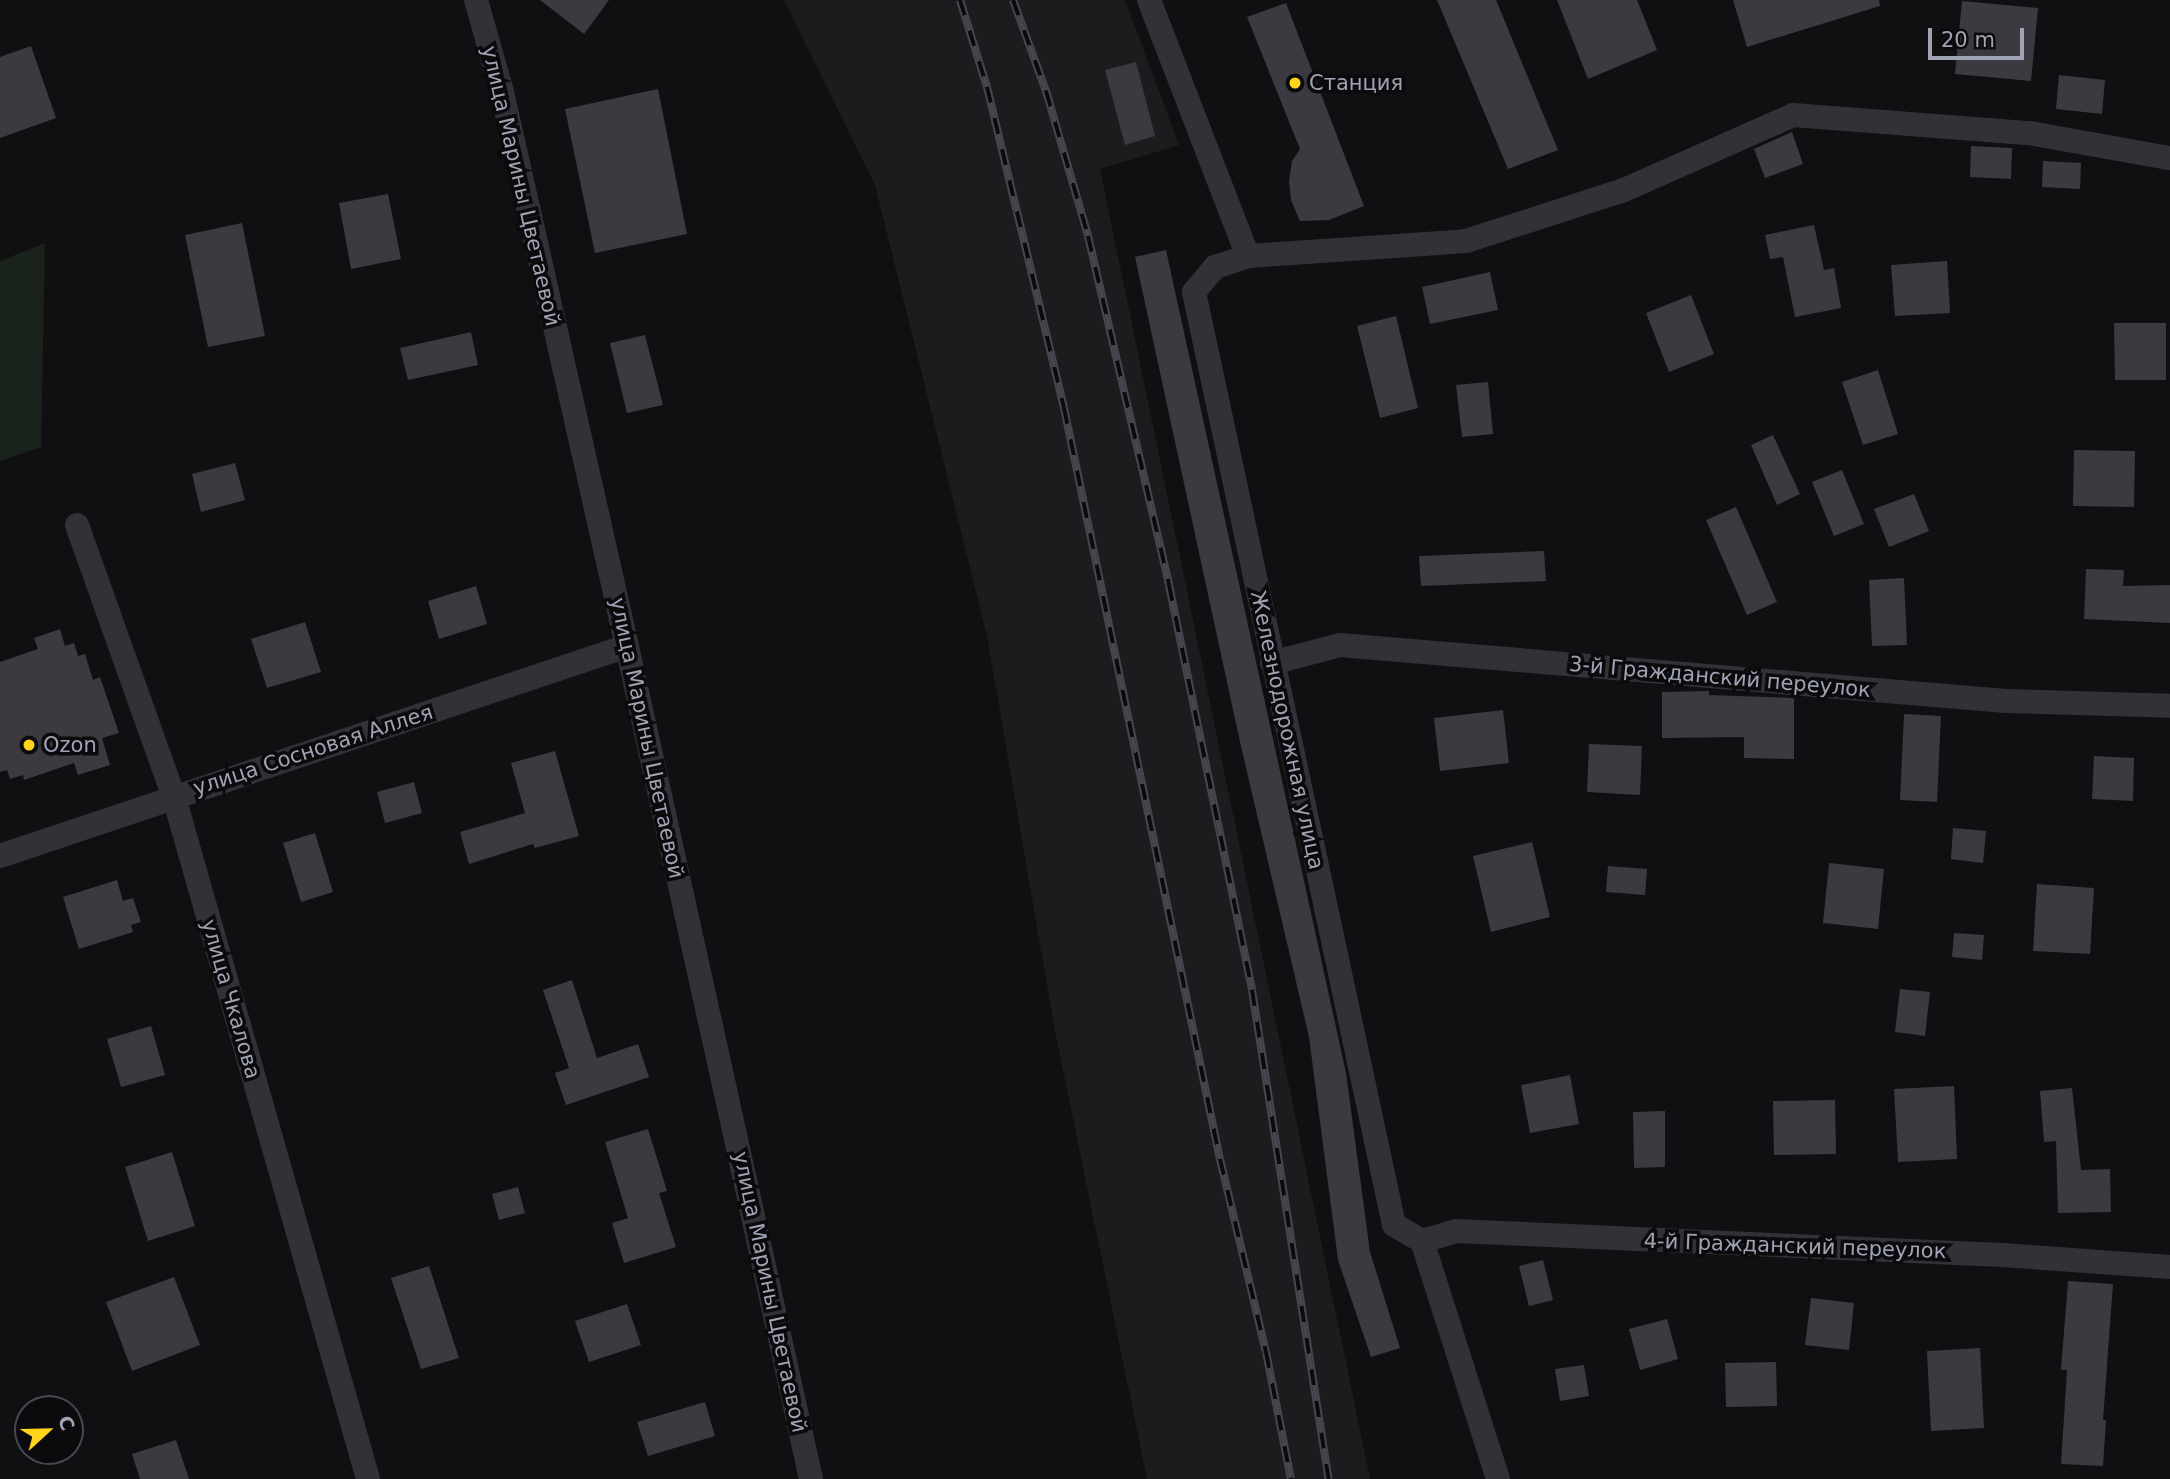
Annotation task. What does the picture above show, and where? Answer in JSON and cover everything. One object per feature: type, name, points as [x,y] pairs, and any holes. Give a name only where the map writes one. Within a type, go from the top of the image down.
[{"type":"street","name":"улица Марины Цветаевой","points":[[476,0],[502,92],[811,1479]]},
{"type":"street","points":[[1149,0],[1248,256],[1466,241],[1624,190],[1793,115],[2029,133],[2170,158]]},
{"type":"street","name":"Железнодорожная улица","points":[[1248,256],[1215,267],[1194,292],[1394,1225],[1422,1241]]},
{"type":"street","name":"улица Чкалова","points":[[77,525],[174,797],[368,1479]]},
{"type":"street","name":"3-й Гражданский переулок","points":[[1272,663],[1340,645],[2006,701],[2170,706]]},
{"type":"street","name":"улица Сосновая Аллея","points":[[0,856],[627,646]]},
{"type":"street","name":"4-й Гражданский переулок","points":[[1422,1241],[1456,1231],[2002,1255],[2170,1267]]},
{"type":"street","points":[[1422,1241],[1498,1479]]},
{"type":"shaded area","points":[[784,0],[1125,0],[1179,145],[1100,169],[1370,1479],[1147,1479],[1054,1026],[987,636],[875,185]]},
{"type":"shaded area","points":[[45,243],[41,447],[0,461],[0,261]]},
{"type":"building","points":[[540,0],[609,0],[584,34]]},
{"type":"building","points":[[1437,0],[1496,0],[1558,150],[1508,169]]},
{"type":"building","points":[[1557,0],[1637,0],[1657,50],[1588,79]]},
{"type":"building","points":[[1733,0],[1879,0],[1880,6],[1747,47]]},
{"type":"building","points":[[1962,1],[2038,8],[2031,81],[1955,74]]},
{"type":"building","name":"Станция","points":[[1286,3],[1364,206],[1329,220],[1300,221],[1291,200],[1289,181],[1292,161],[1300,149],[1247,17]]},
{"type":"building","points":[[31,46],[56,118],[0,138],[0,57]]},
{"type":"building","points":[[1136,62],[1155,136],[1125,145],[1105,70]]},
{"type":"building","points":[[2059,75],[2105,80],[2102,114],[2056,109]]},
{"type":"building","points":[[658,89],[687,234],[595,253],[565,109]]},
{"type":"building","points":[[1792,132],[1803,164],[1765,178],[1754,149]]},
{"type":"building","points":[[1971,146],[2012,148],[2011,179],[1970,177]]},
{"type":"building","points":[[2043,161],[2081,163],[2080,189],[2042,187]]},
{"type":"building","points":[[388,194],[401,259],[351,269],[339,203]]},
{"type":"building","points":[[242,223],[265,336],[208,347],[185,235]]},
{"type":"building","points":[[1814,225],[1824,270],[1834,268],[1841,308],[1795,317],[1783,257],[1770,259],[1765,235]]},
{"type":"building","points":[[1166,250],[1346,1073],[1370,1252],[1400,1348],[1371,1357],[1338,1260],[1309,1037],[1240,742],[1135,257]]},
{"type":"building","points":[[1947,261],[1950,313],[1895,316],[1891,265]]},
{"type":"building","points":[[1490,272],[1498,310],[1430,324],[1422,287]]},
{"type":"building","points":[[1691,295],[1714,354],[1669,372],[1646,313]]},
{"type":"building","points":[[1396,316],[1418,408],[1380,418],[1357,326]]},
{"type":"building","points":[[2114,323],[2166,323],[2166,380],[2115,380]]},
{"type":"building","points":[[471,332],[478,365],[408,380],[400,348]]},
{"type":"building","points":[[645,335],[663,405],[627,413],[610,343]]},
{"type":"building","points":[[1878,370],[1898,434],[1863,445],[1842,382]]},
{"type":"building","points":[[1488,382],[1493,434],[1462,437],[1456,385]]},
{"type":"building","points":[[1773,435],[1800,494],[1777,505],[1751,445]]},
{"type":"building","points":[[2074,450],[2135,451],[2134,507],[2073,506]]},
{"type":"building","points":[[235,463],[245,500],[201,512],[192,474]]},
{"type":"building","points":[[1842,470],[1864,524],[1834,536],[1812,482]]},
{"type":"building","points":[[1914,494],[1929,531],[1889,547],[1874,509]]},
{"type":"building","points":[[1736,507],[1777,602],[1747,615],[1706,520]]},
{"type":"building","points":[[1544,551],[1546,581],[1421,586],[1419,556]]},
{"type":"building","points":[[2086,569],[2124,570],[2123,586],[2170,585],[2170,623],[2084,619]]},
{"type":"building","points":[[1904,578],[1907,645],[1872,646],[1869,580]]},
{"type":"building","points":[[476,586],[487,624],[439,639],[428,601]]},
{"type":"building","points":[[305,622],[321,672],[267,688],[251,639]]},
{"type":"building","points":[[60,629],[65,646],[74,643],[78,656],[85,654],[93,680],[100,677],[119,733],[102,738],[110,765],[78,775],[74,763],[24,780],[23,775],[10,779],[7,770],[0,772],[0,662],[38,649],[34,638]]},
{"type":"building","points":[[1709,691],[1709,695],[1794,698],[1794,759],[1744,758],[1744,737],[1662,738],[1662,692]]},
{"type":"building","points":[[1503,710],[1509,763],[1440,771],[1434,718]]},
{"type":"building","points":[[1904,714],[1941,716],[1937,802],[1900,800]]},
{"type":"building","points":[[1589,744],[1642,746],[1640,795],[1587,792]]},
{"type":"building","points":[[555,751],[579,836],[535,848],[533,844],[469,864],[460,832],[525,813],[511,763]]},
{"type":"building","points":[[2094,756],[2134,758],[2133,801],[2092,799]]},
{"type":"building","points":[[414,782],[422,813],[385,823],[377,792]]},
{"type":"building","points":[[1953,828],[1986,831],[1983,863],[1951,859]]},
{"type":"building","points":[[315,833],[333,892],[301,902],[283,843]]},
{"type":"building","points":[[1532,842],[1550,917],[1491,932],[1473,856]]},
{"type":"building","points":[[1829,863],[1884,869],[1878,929],[1823,923]]},
{"type":"building","points":[[1608,866],[1647,869],[1645,895],[1606,892]]},
{"type":"building","points":[[117,880],[123,901],[133,898],[141,922],[131,925],[133,932],[79,949],[63,897]]},
{"type":"building","points":[[2037,884],[2094,888],[2090,954],[2033,951]]},
{"type":"building","points":[[1954,933],[1984,935],[1982,960],[1952,957]]},
{"type":"building","points":[[572,980],[597,1058],[638,1044],[649,1077],[566,1105],[555,1073],[569,1068],[543,990]]},
{"type":"building","points":[[1900,989],[1930,992],[1925,1036],[1895,1032]]},
{"type":"building","points":[[151,1026],[165,1075],[121,1087],[107,1039]]},
{"type":"building","points":[[1570,1075],[1579,1124],[1530,1133],[1521,1085]]},
{"type":"building","points":[[1954,1086],[1957,1159],[1898,1162],[1894,1089]]},
{"type":"building","points":[[2072,1088],[2081,1170],[2110,1169],[2111,1212],[2058,1213],[2056,1141],[2044,1142],[2040,1091]]},
{"type":"building","points":[[1835,1100],[1836,1154],[1774,1155],[1773,1101]]},
{"type":"building","points":[[1665,1111],[1665,1167],[1634,1168],[1633,1112]]},
{"type":"building","points":[[648,1129],[667,1191],[659,1193],[676,1247],[624,1263],[612,1223],[628,1218],[605,1142]]},
{"type":"building","points":[[172,1152],[195,1226],[148,1241],[125,1167]]},
{"type":"building","points":[[518,1187],[525,1213],[499,1220],[492,1194]]},
{"type":"building","points":[[1543,1260],[1553,1300],[1529,1306],[1519,1266]]},
{"type":"building","points":[[429,1266],[459,1358],[421,1369],[391,1278]]},
{"type":"building","points":[[174,1277],[200,1345],[132,1371],[106,1302]]},
{"type":"building","points":[[2068,1281],[2113,1284],[2103,1420],[2106,1420],[2103,1466],[2061,1464],[2067,1370],[2061,1370]]},
{"type":"building","points":[[1811,1298],[1854,1303],[1849,1350],[1805,1345]]},
{"type":"building","points":[[627,1304],[641,1345],[589,1362],[575,1321]]},
{"type":"building","points":[[1667,1319],[1678,1359],[1640,1370],[1629,1329]]},
{"type":"building","points":[[1980,1348],[1984,1428],[1931,1431],[1927,1351]]},
{"type":"building","points":[[1776,1362],[1777,1406],[1726,1407],[1725,1363]]},
{"type":"building","points":[[1584,1365],[1589,1396],[1560,1401],[1555,1369]]},
{"type":"building","points":[[705,1402],[715,1436],[648,1456],[637,1422]]},
{"type":"building","points":[[176,1440],[189,1479],[140,1479],[132,1454]]},
{"type":"railway","points":[[960,0],[987,87],[1064,408],[1220,1159],[1266,1352],[1291,1479]]},
{"type":"railway","points":[[1013,0],[1046,91],[1088,236],[1169,585],[1252,990],[1329,1479]]},
{"type":"place","name":"Станция","points":[[1295,83]]},
{"type":"place","name":"Ozon","points":[[29,745]]}]
